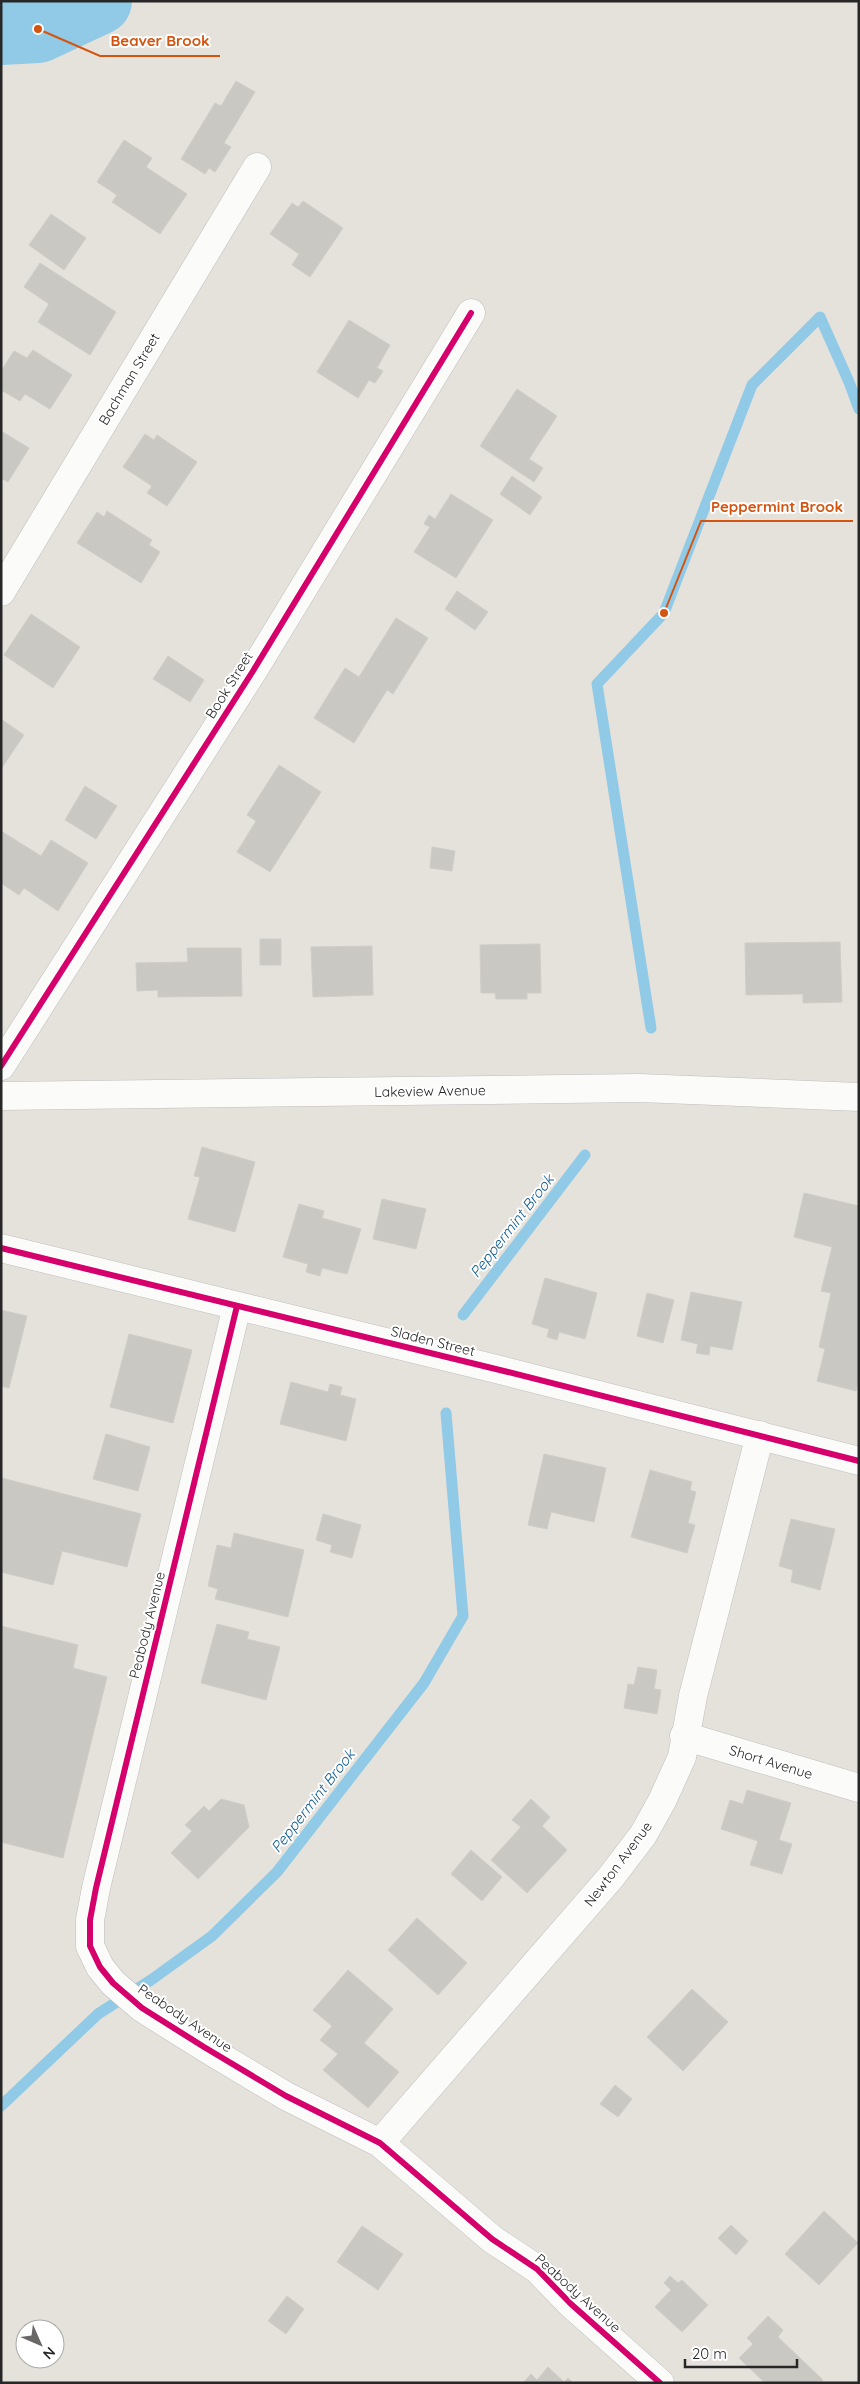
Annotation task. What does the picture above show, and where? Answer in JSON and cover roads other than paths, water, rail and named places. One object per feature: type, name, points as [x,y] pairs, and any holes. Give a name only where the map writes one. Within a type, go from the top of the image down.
[{"type":"street","name":"Bachman Street","points":[[1,592],[257,166]]},
{"type":"street","name":"Book Street","points":[[1,1066],[253,671],[471,313]]},
{"type":"street","name":"Lakeview Avenue","points":[[1,1096],[640,1088],[859,1097]]},
{"type":"street","name":"Sladen Street","points":[[1,1248],[859,1461]]},
{"type":"street","name":"Peabody Avenue","points":[[238,1306],[96,1888],[90,1920],[90,1946],[100,1966],[113,1983],[142,2008],[204,2048],[286,2096],[380,2143],[492,2239],[536,2269],[571,2304],[660,2383]]},
{"type":"street","name":"Newton Avenue","points":[[380,2143],[611,1878],[643,1835],[662,1801],[682,1757],[684,1736],[760,1435]]},
{"type":"street","name":"Short Avenue","points":[[684,1736],[859,1788]]},
{"type":"waterway","points":[[1,31],[38,29],[98,1]]},
{"type":"waterway","name":"Peppermint Brook","points":[[651,1028],[597,684],[664,613],[752,385],[820,317],[859,409]]},
{"type":"waterway","name":"Peppermint Brook","points":[[463,1315],[585,1155]]},
{"type":"waterway","name":"Peppermint Brook","points":[[1,2106],[98,2014],[151,1980],[212,1936],[277,1872],[424,1683],[463,1616],[446,1413]]},
{"type":"place","name":"Beaver Brook","points":[[38,29]]},
{"type":"place","name":"Peppermint Brook","points":[[664,613]]}]
